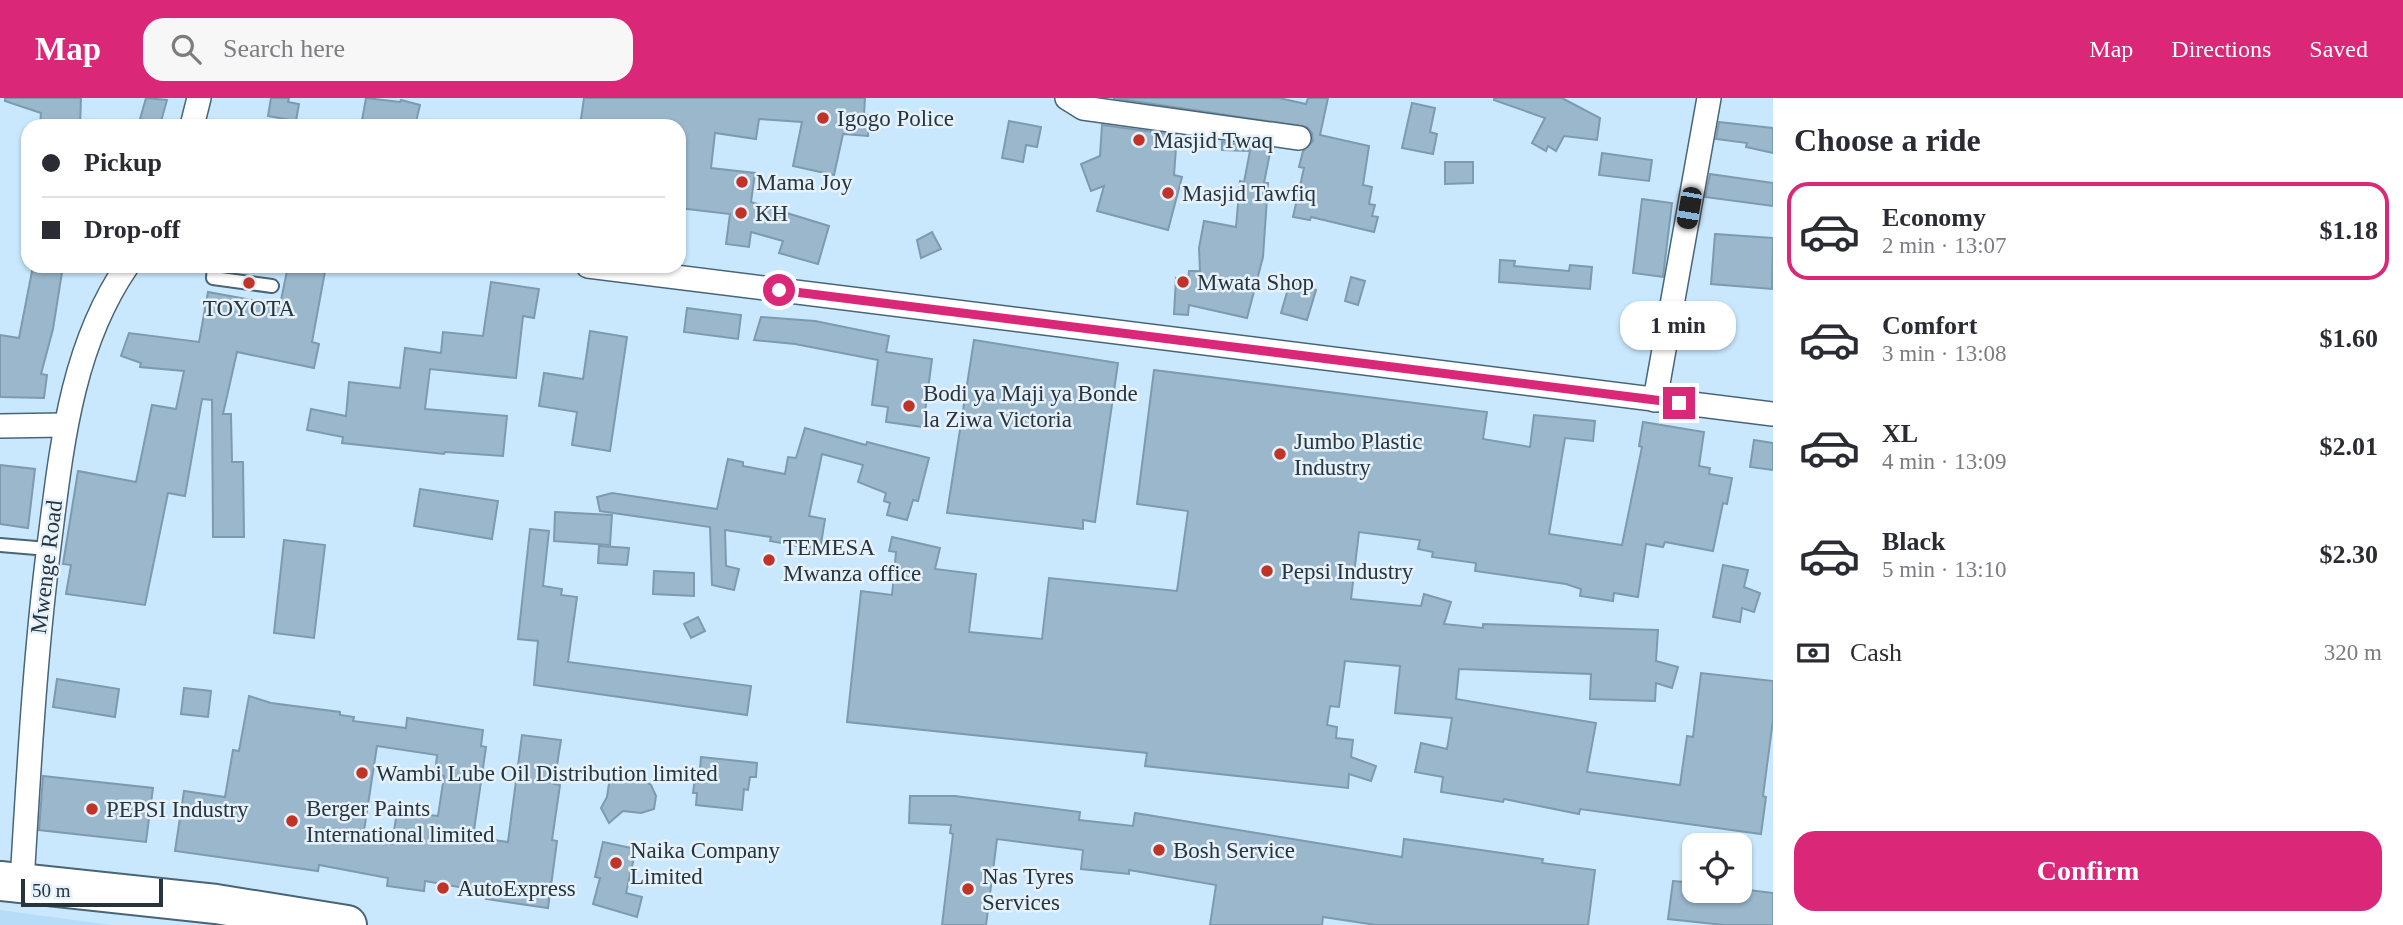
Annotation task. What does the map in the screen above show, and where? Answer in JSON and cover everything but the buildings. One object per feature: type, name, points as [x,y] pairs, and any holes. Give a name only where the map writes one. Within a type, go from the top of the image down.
[{"type":"highway","points":[[11,882],[216,904],[347,925]]},
{"type":"street","points":[[194,119],[199,98]]},
{"type":"street","points":[[1067,98],[1083,108],[1299,138]]},
{"type":"street","points":[[1655,400],[1709,98]]},
{"type":"street","name":"Mwenge Road","points":[[11,882],[64,425],[95,320],[123,273]]},
{"type":"street","points":[[644,273],[1773,414]]},
{"type":"street","points":[[0,426],[64,425]]},
{"type":"lane","points":[[214,273],[213,278],[272,286]]},
{"type":"lane","points":[[0,545],[48,549]]},
{"type":"shaded area","points":[[0,910],[111,925],[0,925]]},
{"type":"place","name":"Igogo Police","points":[[823,118]]},
{"type":"place","name":"Masjid Twaq","points":[[1139,140]]},
{"type":"place","name":"Mama Joy","points":[[742,182]]},
{"type":"place","name":"Masjid Tawfiq","points":[[1168,193]]},
{"type":"place","name":"KH","points":[[741,213]]},
{"type":"place","name":"Mwata Shop","points":[[1183,282]]},
{"type":"place","name":"TOYOTA","points":[[249,283]]},
{"type":"place","name":"Bodi ya Maji ya Bonde la Ziwa Victoria","points":[[909,406]]},
{"type":"place","name":"Jumbo Plastic Industry","points":[[1280,454]]},
{"type":"place","name":"TEMESA Mwanza office","points":[[769,560]]},
{"type":"place","name":"Pepsi Industry","points":[[1267,571]]},
{"type":"place","name":"Wambi Lube Oil Distribution limited","points":[[362,773]]},
{"type":"place","name":"PEPSI Industry","points":[[92,809]]},
{"type":"place","name":"Berger Paints International limited","points":[[292,821]]},
{"type":"place","name":"Bosh Service","points":[[1159,850]]},
{"type":"place","name":"Naika Company Limited","points":[[616,863]]},
{"type":"place","name":"AutoExpress","points":[[443,888]]},
{"type":"place","name":"Nas Tyres Services","points":[[968,889]]},
{"type":"route","points":[[779,290],[1679,403]]}]
